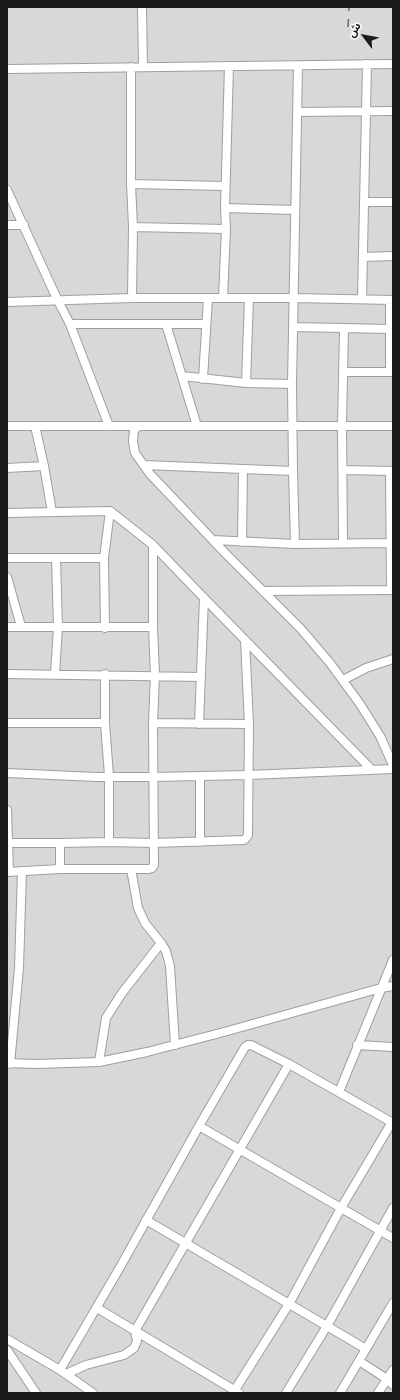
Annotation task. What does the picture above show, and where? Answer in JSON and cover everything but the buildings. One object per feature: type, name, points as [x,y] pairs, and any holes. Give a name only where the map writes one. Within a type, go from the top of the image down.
[{"type":"street","points":[[142,7],[143,67]]},
{"type":"street","points":[[362,299],[367,64]]},
{"type":"street","points":[[7,69],[393,64]]},
{"type":"street","points":[[223,298],[226,229],[225,186],[229,66]]},
{"type":"street","points":[[295,544],[292,470],[292,384],[298,66]]},
{"type":"street","points":[[131,68],[131,184],[133,226],[132,298]]},
{"type":"street","points":[[297,112],[393,111]]},
{"type":"street","points":[[131,184],[225,186]]},
{"type":"street","points":[[7,190],[70,324],[109,426]]},
{"type":"street","points":[[365,202],[393,202]]},
{"type":"street","points":[[225,208],[295,210]]},
{"type":"street","points":[[7,226],[24,225]]},
{"type":"street","points":[[133,226],[226,229]]},
{"type":"street","points":[[363,256],[393,256]]},
{"type":"street","points":[[7,302],[132,298],[294,298],[392,300],[390,329],[392,372],[343,372]]},
{"type":"street","points":[[203,379],[208,298]]},
{"type":"street","points":[[246,383],[249,298]]},
{"type":"street","points":[[70,324],[206,324]]},
{"type":"street","points":[[166,324],[197,426]]},
{"type":"street","points":[[293,327],[390,329]]},
{"type":"street","points":[[343,543],[342,426],[344,328]]},
{"type":"street","points":[[182,376],[246,383],[292,384]]},
{"type":"street","points":[[7,426],[393,426]]},
{"type":"street","points":[[35,426],[52,512]]},
{"type":"street","points":[[139,426],[134,430],[133,441],[135,453],[150,474],[263,591],[301,628],[330,663],[360,704],[380,736],[393,765]]},
{"type":"street","points":[[144,465],[292,470]]},
{"type":"street","points":[[7,468],[44,466]]},
{"type":"street","points":[[242,542],[243,469]]},
{"type":"street","points":[[263,591],[392,590],[390,543],[392,471],[343,470]]},
{"type":"street","points":[[105,628],[104,558],[110,511]]},
{"type":"street","points":[[7,513],[110,511],[153,545],[372,770]]},
{"type":"street","points":[[213,540],[295,544],[390,543]]},
{"type":"street","points":[[7,810],[8,872],[60,869],[152,868],[154,865],[153,723],[155,675],[153,628],[153,545]]},
{"type":"street","points":[[7,558],[104,558]]},
{"type":"street","points":[[55,674],[58,627],[56,558]]},
{"type":"street","points":[[7,577],[22,626]]},
{"type":"street","points":[[199,724],[204,598]]},
{"type":"street","points":[[7,626],[153,628]]},
{"type":"street","points":[[8,845],[244,840],[248,835],[249,724],[245,640]]},
{"type":"street","points":[[343,680],[366,668],[393,659]]},
{"type":"street","points":[[7,674],[105,674],[201,677]]},
{"type":"street","points":[[105,674],[105,723],[109,776],[109,842]]},
{"type":"street","points":[[7,723],[105,723]]},
{"type":"street","points":[[153,723],[249,724]]},
{"type":"street","points":[[7,773],[97,777],[153,777],[393,769]]},
{"type":"street","points":[[200,776],[200,842]]},
{"type":"street","points":[[60,844],[60,869]]},
{"type":"street","points":[[131,869],[138,908],[145,923],[166,951],[170,966],[175,1045]]},
{"type":"street","points":[[22,872],[19,968],[9,1064],[99,1062],[175,1045],[381,988],[393,986]]},
{"type":"street","points":[[99,1062],[106,1018],[122,993],[161,943]]},
{"type":"street","points":[[339,1092],[393,960]]},
{"type":"street","points":[[63,1372],[97,1308],[198,1126],[248,1044],[289,1064],[392,1123],[341,1208],[290,1304],[235,1392],[97,1308]]},
{"type":"street","points":[[357,1045],[393,1047]]},
{"type":"street","points":[[63,1372],[130,1353],[136,1344],[135,1331],[289,1064]]},
{"type":"street","points":[[198,1126],[393,1238]]},
{"type":"street","points":[[286,1393],[327,1326],[393,1208]]},
{"type":"street","points":[[146,1220],[366,1349]]},
{"type":"street","points":[[340,1393],[393,1303]]},
{"type":"street","points":[[7,1339],[63,1372],[93,1393]]},
{"type":"street","points":[[7,1350],[36,1393]]},
{"type":"street","points":[[359,1361],[390,1382]]},
{"type":"street","points":[[378,1393],[390,1382],[393,1370]]},
{"type":"shaded area","points":[[7,7],[393,7],[393,1393],[7,1393]]},
{"type":"railway","points":[[348,27],[349,7]]}]
